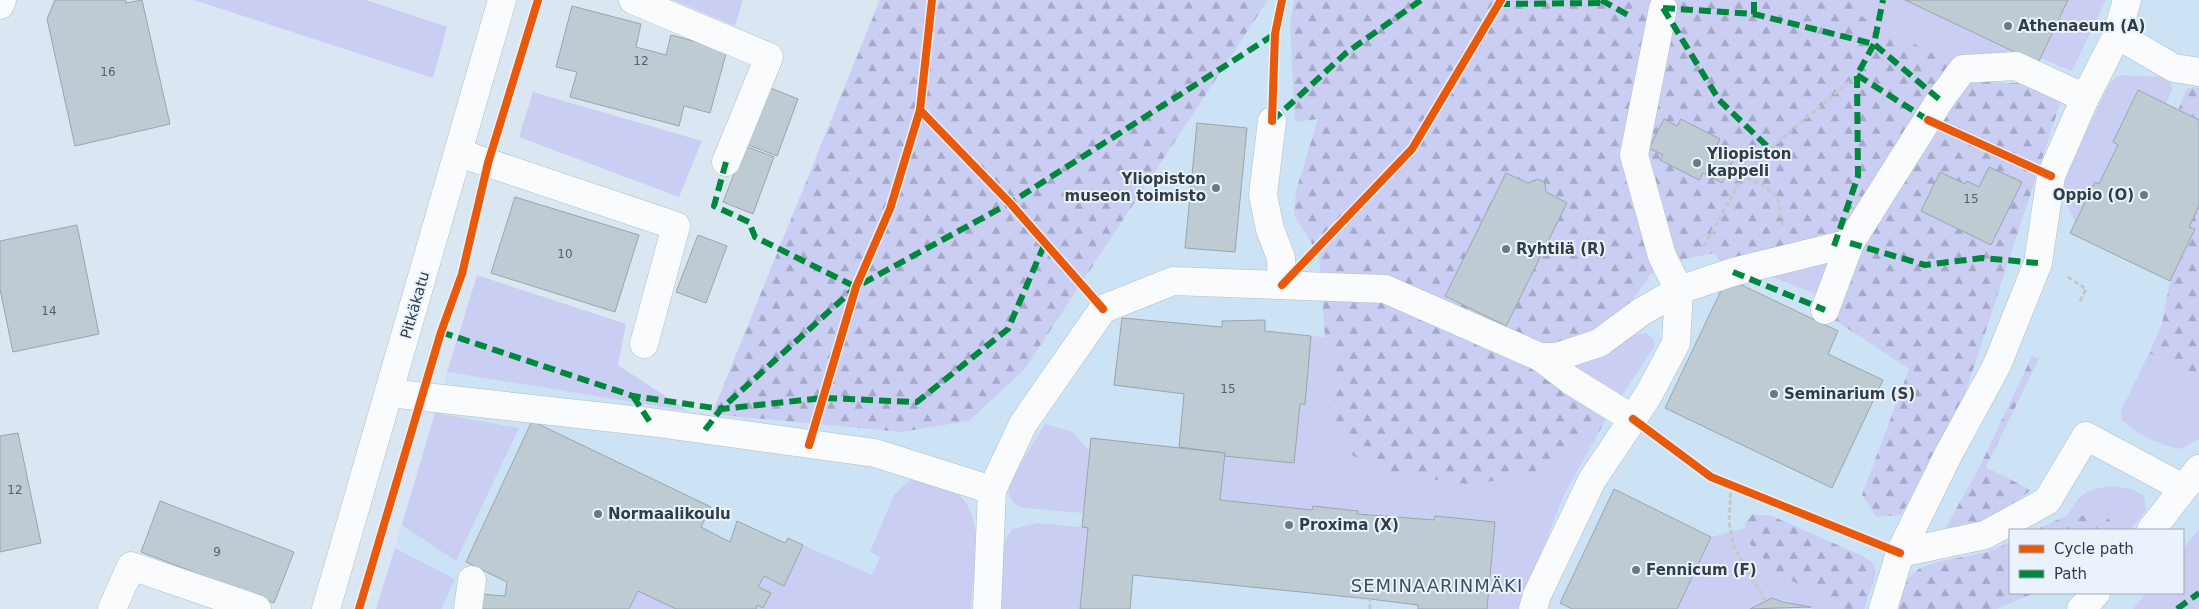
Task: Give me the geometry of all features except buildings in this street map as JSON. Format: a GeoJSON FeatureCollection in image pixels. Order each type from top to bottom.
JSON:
{"type":"FeatureCollection","features":[{"type":"Feature","properties":{"kind":"street"},"geometry":{"type":"LineString","coordinates":[[0,6],[2,0]]}},
{"type":"Feature","properties":{"kind":"street","name":"Pitkäkatu"},"geometry":{"type":"LineString","coordinates":[[326,609],[502,0]]}},
{"type":"Feature","properties":{"kind":"street"},"geometry":{"type":"LineString","coordinates":[[633,0],[769,57],[726,162]]}},
{"type":"Feature","properties":{"kind":"street"},"geometry":{"type":"LineString","coordinates":[[1882,609],[1900,553],[2000,355],[2038,263],[2050,176],[2085,98],[2117,35],[2127,0]]}},
{"type":"Feature","properties":{"kind":"street"},"geometry":{"type":"LineString","coordinates":[[1533,609],[1537,595],[1592,480],[1633,420],[1676,343],[1680,290],[1662,256],[1634,155],[1663,8]]}},
{"type":"Feature","properties":{"kind":"street"},"geometry":{"type":"LineString","coordinates":[[2117,35],[2174,68],[2199,72]]}},
{"type":"Feature","properties":{"kind":"street"},"geometry":{"type":"LineString","coordinates":[[1825,310],[1850,244],[1940,100],[1963,69],[2016,66],[2085,98]]}},
{"type":"Feature","properties":{"kind":"street"},"geometry":{"type":"LineString","coordinates":[[1272,121],[1263,195],[1270,229],[1281,258],[1282,285]]}},
{"type":"Feature","properties":{"kind":"street"},"geometry":{"type":"LineString","coordinates":[[459,153],[676,226],[644,344]]}},
{"type":"Feature","properties":{"kind":"street"},"geometry":{"type":"LineString","coordinates":[[1540,357],[1556,357],[1599,344],[1641,312],[1680,290],[1733,272],[1834,246],[1850,244]]}},
{"type":"Feature","properties":{"kind":"street"},"geometry":{"type":"LineString","coordinates":[[987,609],[992,490],[1023,424],[1102,309],[1173,281],[1385,289],[1540,357],[1570,380],[1633,420]]}},
{"type":"Feature","properties":{"kind":"street"},"geometry":{"type":"LineString","coordinates":[[389,392],[650,422],[875,453],[992,490]]}},
{"type":"Feature","properties":{"kind":"street"},"geometry":{"type":"LineString","coordinates":[[1900,553],[1986,535],[2047,501],[2086,436],[2191,479],[2152,529]]}},
{"type":"Feature","properties":{"kind":"street"},"geometry":{"type":"LineString","coordinates":[[112,609],[130,566],[256,609]]}},
{"type":"Feature","properties":{"kind":"street"},"geometry":{"type":"LineString","coordinates":[[468,609],[472,580]]}},
{"type":"Feature","properties":{"kind":"street"},"geometry":{"type":"LineString","coordinates":[[2081,609],[2095,594]]}},
{"type":"Feature","properties":{"kind":"path"},"geometry":{"type":"LineString","coordinates":[[1680,290],[1742,178],[1770,149],[1858,75]]}},
{"type":"Feature","properties":{"kind":"path"},"geometry":{"type":"LineString","coordinates":[[1733,172],[1742,178],[1770,189],[1778,202],[1779,216],[1785,231],[1798,242],[1802,255]]}},
{"type":"Feature","properties":{"kind":"path"},"geometry":{"type":"LineString","coordinates":[[2065,276],[2086,289],[2080,301]]}},
{"type":"Feature","properties":{"kind":"path"},"geometry":{"type":"LineString","coordinates":[[1740,488],[1727,483],[1729,522],[1734,548],[1770,609]]}},
{"type":"Feature","properties":{"kind":"path"},"geometry":{"type":"LineString","coordinates":[[1370,599],[1370,609]]}},
{"type":"Feature","properties":{"kind":"shaded area"},"geometry":{"type":"Polygon","coordinates":[[[879,0],[2199,0],[2199,609],[376,609],[447,372],[712,414],[879,0]]]}},
{"type":"Feature","properties":{"kind":"green space"},"geometry":{"type":"Polygon","coordinates":[[[194,0],[366,0],[447,27],[433,78],[194,0]]]}},
{"type":"Feature","properties":{"kind":"green space"},"geometry":{"type":"Polygon","coordinates":[[[673,0],[743,0],[735,26],[673,0]]]}},
{"type":"Feature","properties":{"kind":"green space"},"geometry":{"type":"Polygon","coordinates":[[[880,0],[1268,0],[1024,370],[969,421],[901,432],[712,414],[880,0]]]}},
{"type":"Feature","properties":{"kind":"green space"},"geometry":{"type":"Polygon","coordinates":[[[1294,0],[1861,0],[1861,16],[1963,69],[1996,83],[2021,83],[2061,101],[1963,400],[1901,515],[1877,517],[1862,495],[1909,369],[1833,319],[1866,241],[1725,268],[1714,253],[1684,259],[1650,275],[1625,311],[1591,337],[1538,345],[1509,357],[1604,409],[1608,416],[1599,432],[1582,429],[1549,467],[1511,479],[1466,484],[1396,474],[1353,456],[1329,418],[1331,357],[1325,337],[1319,255],[1294,215],[1296,191],[1318,119],[1295,122],[1290,24],[1294,0]]]}},
{"type":"Feature","properties":{"kind":"green space"},"geometry":{"type":"Polygon","coordinates":[[[1861,0],[1905,0],[2017,53],[1954,64],[1861,16],[1861,0]]]}},
{"type":"Feature","properties":{"kind":"green space"},"geometry":{"type":"Polygon","coordinates":[[[2068,0],[2106,0],[2072,71],[2040,58],[2068,0]]]}},
{"type":"Feature","properties":{"kind":"green space"},"geometry":{"type":"Polygon","coordinates":[[[2120,75],[2162,77],[2171,82],[2172,90],[2166,104],[2137,90],[2113,141],[2118,145],[2099,184],[2095,182],[2075,222],[2059,187],[2111,81],[2120,75]]]}},
{"type":"Feature","properties":{"kind":"green space"},"geometry":{"type":"Polygon","coordinates":[[[2199,88],[2199,120],[2178,110],[2187,89],[2199,88]]]}},
{"type":"Feature","properties":{"kind":"green space"},"geometry":{"type":"Polygon","coordinates":[[[533,92],[702,141],[679,197],[519,137],[533,92]]]}},
{"type":"Feature","properties":{"kind":"green space"},"geometry":{"type":"Polygon","coordinates":[[[2199,206],[2199,378],[2149,353],[2162,324],[2170,281],[2194,229],[2189,227],[2199,206]]]}},
{"type":"Feature","properties":{"kind":"green space"},"geometry":{"type":"Polygon","coordinates":[[[1836,256],[1819,295],[1767,275],[1836,256]]]}},
{"type":"Feature","properties":{"kind":"green space"},"geometry":{"type":"Polygon","coordinates":[[[477,275],[626,324],[618,365],[688,411],[447,372],[477,275]]]}},
{"type":"Feature","properties":{"kind":"green space"},"geometry":{"type":"Polygon","coordinates":[[[1647,333],[1654,340],[1654,347],[1621,397],[1563,363],[1630,335],[1647,333]]]}},
{"type":"Feature","properties":{"kind":"green space"},"geometry":{"type":"Polygon","coordinates":[[[1311,336],[1325,337],[1331,357],[1329,418],[1353,456],[1549,467],[1582,429],[1599,432],[1564,495],[1532,575],[1522,609],[1487,609],[1495,522],[1435,516],[1434,520],[1357,514],[1357,511],[1313,506],[1312,510],[1220,500],[1224,456],[1294,462],[1300,404],[1305,404],[1311,336]]]}},
{"type":"Feature","properties":{"kind":"green space"},"geometry":{"type":"Polygon","coordinates":[[[2149,353],[2199,378],[2199,439],[2180,449],[2149,439],[2135,431],[2122,420],[2121,411],[2149,353]]]}},
{"type":"Feature","properties":{"kind":"green space"},"geometry":{"type":"Polygon","coordinates":[[[2032,356],[2039,359],[1986,467],[2031,490],[1997,516],[1973,530],[1944,531],[1981,464],[2032,356]]]}},
{"type":"Feature","properties":{"kind":"green space"},"geometry":{"type":"Polygon","coordinates":[[[435,413],[519,428],[456,561],[402,525],[435,413]]]}},
{"type":"Feature","properties":{"kind":"green space"},"geometry":{"type":"Polygon","coordinates":[[[1045,424],[1073,432],[1089,451],[1083,513],[1025,508],[1015,505],[1009,496],[1009,483],[1045,424]]]}},
{"type":"Feature","properties":{"kind":"green space"},"geometry":{"type":"Polygon","coordinates":[[[910,480],[937,484],[956,493],[968,506],[974,523],[976,542],[971,609],[756,609],[757,605],[763,608],[770,593],[758,587],[764,576],[784,585],[803,545],[872,575],[880,557],[870,552],[894,495],[910,480]]]}},
{"type":"Feature","properties":{"kind":"green space"},"geometry":{"type":"Polygon","coordinates":[[[2112,486],[2132,489],[2144,496],[2146,510],[2131,529],[2120,529],[2106,517],[2068,515],[2085,493],[2112,486]]]}},
{"type":"Feature","properties":{"kind":"green space"},"geometry":{"type":"Polygon","coordinates":[[[1753,514],[1772,516],[1865,557],[1874,564],[1876,574],[1864,609],[1829,609],[1819,595],[1779,574],[1748,542],[1745,523],[1753,514]]]}},
{"type":"Feature","properties":{"kind":"green space"},"geometry":{"type":"Polygon","coordinates":[[[2068,515],[2106,517],[2120,529],[2037,529],[2068,515]]]}},
{"type":"Feature","properties":{"kind":"green space"},"geometry":{"type":"Polygon","coordinates":[[[1038,523],[1088,528],[1080,609],[998,609],[1001,548],[1012,529],[1038,523]]]}},
{"type":"Feature","properties":{"kind":"green space"},"geometry":{"type":"Polygon","coordinates":[[[1746,528],[1748,542],[1779,574],[1819,595],[1829,609],[1814,609],[1772,598],[1750,609],[1677,609],[1711,537],[1746,528]]]}},
{"type":"Feature","properties":{"kind":"green space"},"geometry":{"type":"Polygon","coordinates":[[[2199,529],[2199,609],[2133,609],[2145,594],[2184,594],[2184,548],[2199,529]]]}},
{"type":"Feature","properties":{"kind":"green space"},"geometry":{"type":"Polygon","coordinates":[[[2009,542],[2009,594],[2032,594],[1997,609],[1889,609],[1903,582],[1920,568],[1937,562],[1988,552],[2009,542]]]}},
{"type":"Feature","properties":{"kind":"green space"},"geometry":{"type":"Polygon","coordinates":[[[395,548],[455,579],[441,609],[376,609],[395,548]]]}},
{"type":"Feature","properties":{"kind":"green space"},"geometry":{"type":"Polygon","coordinates":[[[638,591],[676,609],[629,609],[638,591]]]}},
{"type":"Feature","properties":{"kind":"marked path"},"geometry":{"type":"LineString","coordinates":[[1272,121],[1346,53],[1421,0]]}},
{"type":"Feature","properties":{"kind":"marked path"},"geometry":{"type":"LineString","coordinates":[[1601,0],[1628,15]]}},
{"type":"Feature","properties":{"kind":"marked path"},"geometry":{"type":"LineString","coordinates":[[1754,0],[1754,14]]}},
{"type":"Feature","properties":{"kind":"marked path"},"geometry":{"type":"LineString","coordinates":[[1834,246],[1858,176],[1857,75],[1874,44],[1883,0]]}},
{"type":"Feature","properties":{"kind":"marked path"},"geometry":{"type":"LineString","coordinates":[[1498,4],[1603,3]]}},
{"type":"Feature","properties":{"kind":"marked path"},"geometry":{"type":"LineString","coordinates":[[1663,8],[1754,14],[1874,44],[1940,100]]}},
{"type":"Feature","properties":{"kind":"marked path"},"geometry":{"type":"LineString","coordinates":[[1663,8],[1719,100],[1770,149]]}},
{"type":"Feature","properties":{"kind":"marked path"},"geometry":{"type":"LineString","coordinates":[[705,430],[721,409],[856,287],[1010,203],[1275,34]]}},
{"type":"Feature","properties":{"kind":"marked path"},"geometry":{"type":"LineString","coordinates":[[1857,75],[1928,120]]}},
{"type":"Feature","properties":{"kind":"marked path"},"geometry":{"type":"LineString","coordinates":[[726,162],[714,206],[749,222],[755,237],[856,287]]}},
{"type":"Feature","properties":{"kind":"marked path"},"geometry":{"type":"LineString","coordinates":[[441,332],[633,396],[721,409],[823,398],[917,402],[1008,329],[1045,243]]}},
{"type":"Feature","properties":{"kind":"marked path"},"geometry":{"type":"LineString","coordinates":[[1850,243],[1925,265],[1982,258],[2038,263]]}},
{"type":"Feature","properties":{"kind":"marked path"},"geometry":{"type":"LineString","coordinates":[[1733,272],[1825,310]]}},
{"type":"Feature","properties":{"kind":"marked path"},"geometry":{"type":"LineString","coordinates":[[633,396],[650,422]]}},
{"type":"Feature","properties":{"kind":"marked path"},"geometry":{"type":"LineString","coordinates":[[2177,609],[2199,593]]}},
{"type":"Feature","properties":{"kind":"cycle path"},"geometry":{"type":"LineString","coordinates":[[359,609],[441,332],[462,274],[488,163],[538,0]]}},
{"type":"Feature","properties":{"kind":"cycle path"},"geometry":{"type":"LineString","coordinates":[[809,445],[856,287],[890,209],[920,110],[932,0]]}},
{"type":"Feature","properties":{"kind":"cycle path"},"geometry":{"type":"LineString","coordinates":[[1272,121],[1275,34],[1282,0]]}},
{"type":"Feature","properties":{"kind":"cycle path"},"geometry":{"type":"LineString","coordinates":[[1282,285],[1412,149],[1501,0]]}},
{"type":"Feature","properties":{"kind":"cycle path"},"geometry":{"type":"LineString","coordinates":[[920,110],[1010,203],[1103,309]]}},
{"type":"Feature","properties":{"kind":"cycle path"},"geometry":{"type":"LineString","coordinates":[[1928,120],[2051,176]]}},
{"type":"Feature","properties":{"kind":"cycle path"},"geometry":{"type":"LineString","coordinates":[[1633,419],[1711,477],[1900,553]]}},
{"type":"Feature","properties":{"kind":"place","name":"Athenaeum (A)"},"geometry":{"type":"Point","coordinates":[2008,26]}},
{"type":"Feature","properties":{"kind":"place","name":"Yliopiston kappeli"},"geometry":{"type":"Point","coordinates":[1697,163]}},
{"type":"Feature","properties":{"kind":"place","name":"Yliopiston museon toimisto"},"geometry":{"type":"Point","coordinates":[1216,188]}},
{"type":"Feature","properties":{"kind":"place","name":"Oppio (O)"},"geometry":{"type":"Point","coordinates":[2144,195]}},
{"type":"Feature","properties":{"kind":"place","name":"Ryhtilä (R)"},"geometry":{"type":"Point","coordinates":[1506,249]}},
{"type":"Feature","properties":{"kind":"place","name":"Seminarium (S)"},"geometry":{"type":"Point","coordinates":[1774,394]}},
{"type":"Feature","properties":{"kind":"place","name":"Normaalikoulu"},"geometry":{"type":"Point","coordinates":[598,514]}},
{"type":"Feature","properties":{"kind":"place","name":"Proxima (X)"},"geometry":{"type":"Point","coordinates":[1289,525]}},
{"type":"Feature","properties":{"kind":"place","name":"Fennicum (F)"},"geometry":{"type":"Point","coordinates":[1636,570]}},
{"type":"Feature","properties":{"kind":"district","name":"SEMINAARINMÄKI"},"geometry":{"type":"Point","coordinates":[1437,586]}}]}
